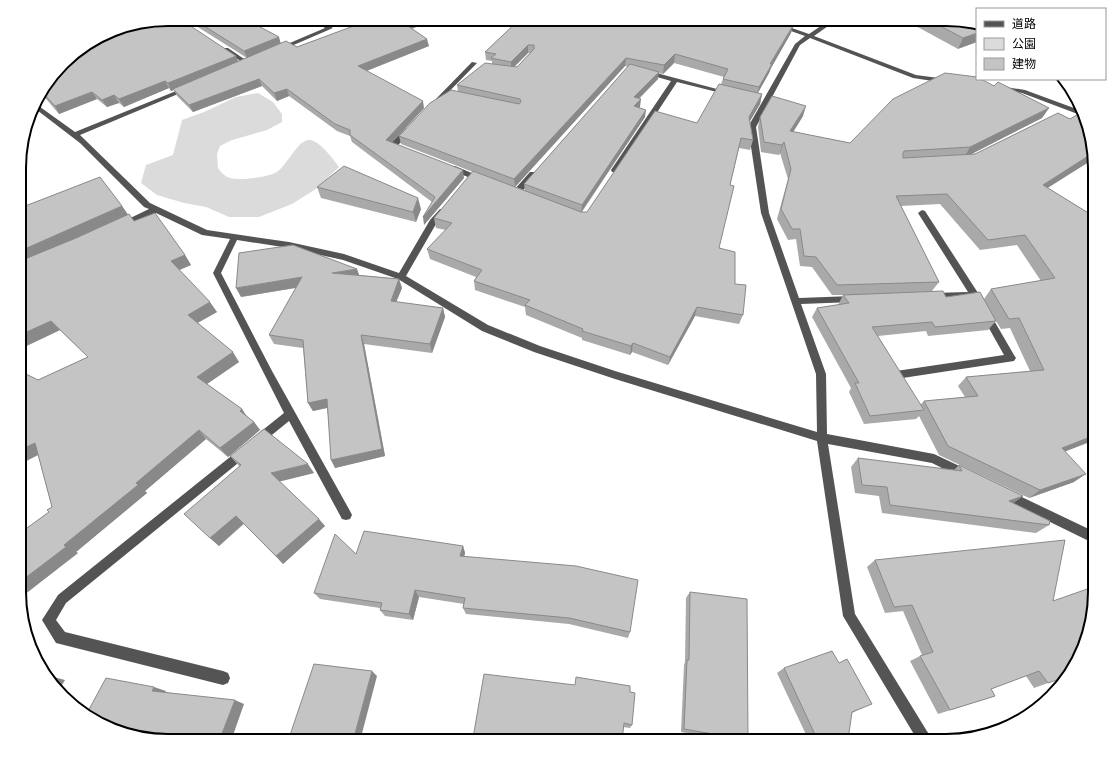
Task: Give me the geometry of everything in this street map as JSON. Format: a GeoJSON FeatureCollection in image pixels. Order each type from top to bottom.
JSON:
{"type":"FeatureCollection","features":[{"type":"Feature","properties":{"kind":"street"},"geometry":{"type":"LineString","coordinates":[[274,51],[330,28],[326,26]]}},
{"type":"Feature","properties":{"kind":"street"},"geometry":{"type":"LineString","coordinates":[[781,26],[915,77],[953,82]]}},
{"type":"Feature","properties":{"kind":"street"},"geometry":{"type":"LineString","coordinates":[[825,26],[798,44],[762,101],[752,128],[765,213],[821,374],[822,438],[849,616],[922,734]]}},
{"type":"Feature","properties":{"kind":"street"},"geometry":{"type":"LineString","coordinates":[[222,47],[247,63]]}},
{"type":"Feature","properties":{"kind":"street"},"geometry":{"type":"LineString","coordinates":[[240,66],[254,60]]}},
{"type":"Feature","properties":{"kind":"street"},"geometry":{"type":"LineString","coordinates":[[428,109],[448,95],[475,65]]}},
{"type":"Feature","properties":{"kind":"street"},"geometry":{"type":"LineString","coordinates":[[634,70],[736,95]]}},
{"type":"Feature","properties":{"kind":"street"},"geometry":{"type":"LineString","coordinates":[[610,178],[675,80]]}},
{"type":"Feature","properties":{"kind":"street"},"geometry":{"type":"LineString","coordinates":[[74,135],[197,84]]}},
{"type":"Feature","properties":{"kind":"street"},"geometry":{"type":"LineString","coordinates":[[992,87],[1023,91],[1066,111],[1077,113]]}},
{"type":"Feature","properties":{"kind":"street"},"geometry":{"type":"LineString","coordinates":[[39,109],[83,141],[147,205],[205,233],[289,246],[344,257],[401,277],[485,328],[531,347],[615,375],[822,438],[934,459],[976,480]]}},
{"type":"Feature","properties":{"kind":"street"},"geometry":{"type":"LineString","coordinates":[[407,151],[393,146],[413,125]]}},
{"type":"Feature","properties":{"kind":"street"},"geometry":{"type":"LineString","coordinates":[[443,165],[470,179],[487,181]]}},
{"type":"Feature","properties":{"kind":"street"},"geometry":{"type":"LineString","coordinates":[[517,192],[538,169]]}},
{"type":"Feature","properties":{"kind":"street"},"geometry":{"type":"LineString","coordinates":[[401,277],[433,222],[448,205]]}},
{"type":"Feature","properties":{"kind":"street"},"geometry":{"type":"LineString","coordinates":[[115,229],[157,209]]}},
{"type":"Feature","properties":{"kind":"street"},"geometry":{"type":"LineString","coordinates":[[896,375],[1011,358],[975,295],[922,213]]}},
{"type":"Feature","properties":{"kind":"street"},"geometry":{"type":"LineString","coordinates":[[235,237],[217,273],[268,374],[346,515]]}},
{"type":"Feature","properties":{"kind":"street"},"geometry":{"type":"LineString","coordinates":[[920,296],[975,295]]}},
{"type":"Feature","properties":{"kind":"street"},"geometry":{"type":"LineString","coordinates":[[795,300],[865,298]]}},
{"type":"Feature","properties":{"kind":"street"},"geometry":{"type":"LineString","coordinates":[[223,678],[61,638],[48,620],[62,599],[290,414]]}},
{"type":"Feature","properties":{"kind":"street"},"geometry":{"type":"LineString","coordinates":[[997,490],[1088,535]]}},
{"type":"Feature","properties":{"kind":"green space"},"geometry":{"type":"Polygon","coordinates":[[[258,93],[273,102],[282,114],[282,122],[267,130],[232,140],[220,146],[217,154],[218,168],[226,176],[234,179],[266,176],[279,170],[301,143],[310,140],[322,147],[339,167],[316,189],[292,204],[259,217],[229,217],[206,207],[184,203],[157,195],[141,183],[146,165],[173,155],[182,120],[204,112],[236,97],[258,93]]]}},
{"type":"Feature","properties":{"kind":"building"},"geometry":{"type":"Polygon","coordinates":[[[158,26],[191,26],[236,56],[168,83],[165,81],[119,99],[114,95],[102,100],[92,92],[55,106],[46,96],[55,81],[67,67],[81,55],[97,45],[113,37],[131,31],[158,26]]]}},
{"type":"Feature","properties":{"kind":"building"},"geometry":{"type":"Polygon","coordinates":[[[204,26],[258,26],[279,37],[244,51],[204,26]]]}},
{"type":"Feature","properties":{"kind":"building"},"geometry":{"type":"Polygon","coordinates":[[[354,26],[408,26],[427,39],[358,66],[423,101],[386,140],[463,170],[423,217],[435,197],[350,135],[350,130],[335,124],[287,89],[274,93],[259,79],[189,105],[173,89],[286,41],[297,47],[354,26]]]}},
{"type":"Feature","properties":{"kind":"building"},"geometry":{"type":"Polygon","coordinates":[[[513,26],[793,26],[770,64],[772,64],[759,87],[723,79],[728,69],[675,54],[664,65],[626,58],[514,179],[399,136],[430,103],[451,90],[519,104],[521,102],[520,99],[457,85],[485,63],[517,67],[534,49],[534,45],[528,45],[511,62],[491,58],[496,54],[485,52],[513,26]]]}},
{"type":"Feature","properties":{"kind":"building"},"geometry":{"type":"Polygon","coordinates":[[[940,26],[956,26],[976,29],[976,33],[963,38],[940,26]]]}},
{"type":"Feature","properties":{"kind":"building"},"geometry":{"type":"Polygon","coordinates":[[[630,64],[659,72],[634,97],[641,99],[634,106],[646,110],[582,205],[524,184],[630,64]]]}},
{"type":"Feature","properties":{"kind":"building"},"geometry":{"type":"Polygon","coordinates":[[[945,73],[976,77],[976,80],[983,80],[994,86],[998,82],[1049,108],[970,147],[904,151],[903,158],[975,154],[1058,113],[1070,119],[1078,115],[1083,131],[1088,156],[1043,185],[1088,213],[1088,438],[1062,448],[1086,474],[1040,490],[948,446],[924,401],[978,396],[966,377],[1044,370],[1019,318],[1009,319],[991,289],[1055,278],[1025,235],[988,240],[947,194],[896,196],[939,282],[837,285],[816,257],[804,256],[800,229],[792,229],[781,209],[791,169],[784,142],[782,145],[764,142],[760,117],[772,96],[806,106],[790,131],[850,143],[893,99],[945,73]]]}},
{"type":"Feature","properties":{"kind":"building"},"geometry":{"type":"Polygon","coordinates":[[[719,84],[762,94],[749,117],[753,140],[741,138],[730,185],[734,186],[719,248],[735,252],[735,284],[746,285],[743,315],[697,307],[670,357],[633,343],[631,346],[582,331],[583,329],[525,305],[530,300],[474,281],[482,270],[427,249],[452,223],[434,218],[473,171],[581,212],[587,212],[655,111],[697,123],[719,84]]]}},
{"type":"Feature","properties":{"kind":"building"},"geometry":{"type":"Polygon","coordinates":[[[344,166],[418,198],[413,212],[317,187],[344,166]]]}},
{"type":"Feature","properties":{"kind":"building"},"geometry":{"type":"Polygon","coordinates":[[[100,177],[122,206],[26,248],[26,206],[100,177]]]}},
{"type":"Feature","properties":{"kind":"building"},"geometry":{"type":"Polygon","coordinates":[[[155,213],[185,255],[171,261],[210,302],[188,315],[233,352],[197,377],[242,409],[240,411],[254,422],[220,448],[199,430],[136,483],[138,485],[64,545],[66,547],[26,577],[26,529],[49,512],[47,510],[52,507],[35,443],[26,447],[26,374],[38,380],[88,357],[51,321],[26,332],[26,259],[129,214],[134,221],[155,213]]]}},
{"type":"Feature","properties":{"kind":"building"},"geometry":{"type":"Polygon","coordinates":[[[293,245],[357,269],[332,273],[399,279],[391,301],[443,308],[430,344],[361,335],[382,449],[331,460],[327,399],[308,403],[303,340],[269,335],[302,277],[236,288],[239,253],[293,245]]]}},
{"type":"Feature","properties":{"kind":"building"},"geometry":{"type":"Polygon","coordinates":[[[943,291],[946,297],[980,292],[996,321],[935,327],[932,322],[872,327],[924,410],[870,416],[855,383],[859,383],[817,308],[849,303],[843,295],[943,291]]]}},
{"type":"Feature","properties":{"kind":"building"},"geometry":{"type":"Polygon","coordinates":[[[264,429],[308,464],[271,473],[319,519],[276,556],[236,516],[210,538],[184,514],[241,465],[230,456],[264,429]]]}},
{"type":"Feature","properties":{"kind":"building"},"geometry":{"type":"Polygon","coordinates":[[[858,458],[962,471],[959,465],[1023,496],[1009,501],[1050,521],[1049,525],[890,505],[887,487],[862,485],[858,458]]]}},
{"type":"Feature","properties":{"kind":"building"},"geometry":{"type":"Polygon","coordinates":[[[364,531],[463,546],[460,556],[576,566],[638,580],[630,632],[569,618],[463,608],[465,598],[415,590],[409,614],[380,610],[382,603],[314,593],[335,534],[356,554],[364,531]]]}},
{"type":"Feature","properties":{"kind":"building"},"geometry":{"type":"Polygon","coordinates":[[[1065,540],[1053,601],[1088,589],[1087,611],[1077,647],[1059,679],[1048,683],[1039,671],[991,689],[995,696],[950,710],[920,656],[933,652],[912,605],[894,607],[875,560],[1065,540]]]}},
{"type":"Feature","properties":{"kind":"building"},"geometry":{"type":"Polygon","coordinates":[[[690,592],[747,599],[748,734],[713,734],[684,729],[687,660],[689,660],[690,592]]]}},
{"type":"Feature","properties":{"kind":"building"},"geometry":{"type":"Polygon","coordinates":[[[832,651],[839,663],[847,659],[872,704],[852,712],[849,733],[815,734],[784,668],[832,651]]]}},
{"type":"Feature","properties":{"kind":"building"},"geometry":{"type":"Polygon","coordinates":[[[314,664],[372,671],[355,734],[290,734],[314,664]]]}},
{"type":"Feature","properties":{"kind":"building"},"geometry":{"type":"Polygon","coordinates":[[[484,674],[575,685],[576,677],[630,686],[630,692],[635,693],[632,725],[624,723],[623,734],[474,734],[484,674]]]}},
{"type":"Feature","properties":{"kind":"building"},"geometry":{"type":"Polygon","coordinates":[[[106,678],[154,687],[152,691],[235,700],[222,734],[149,733],[113,723],[89,710],[106,678]]]}}]}
